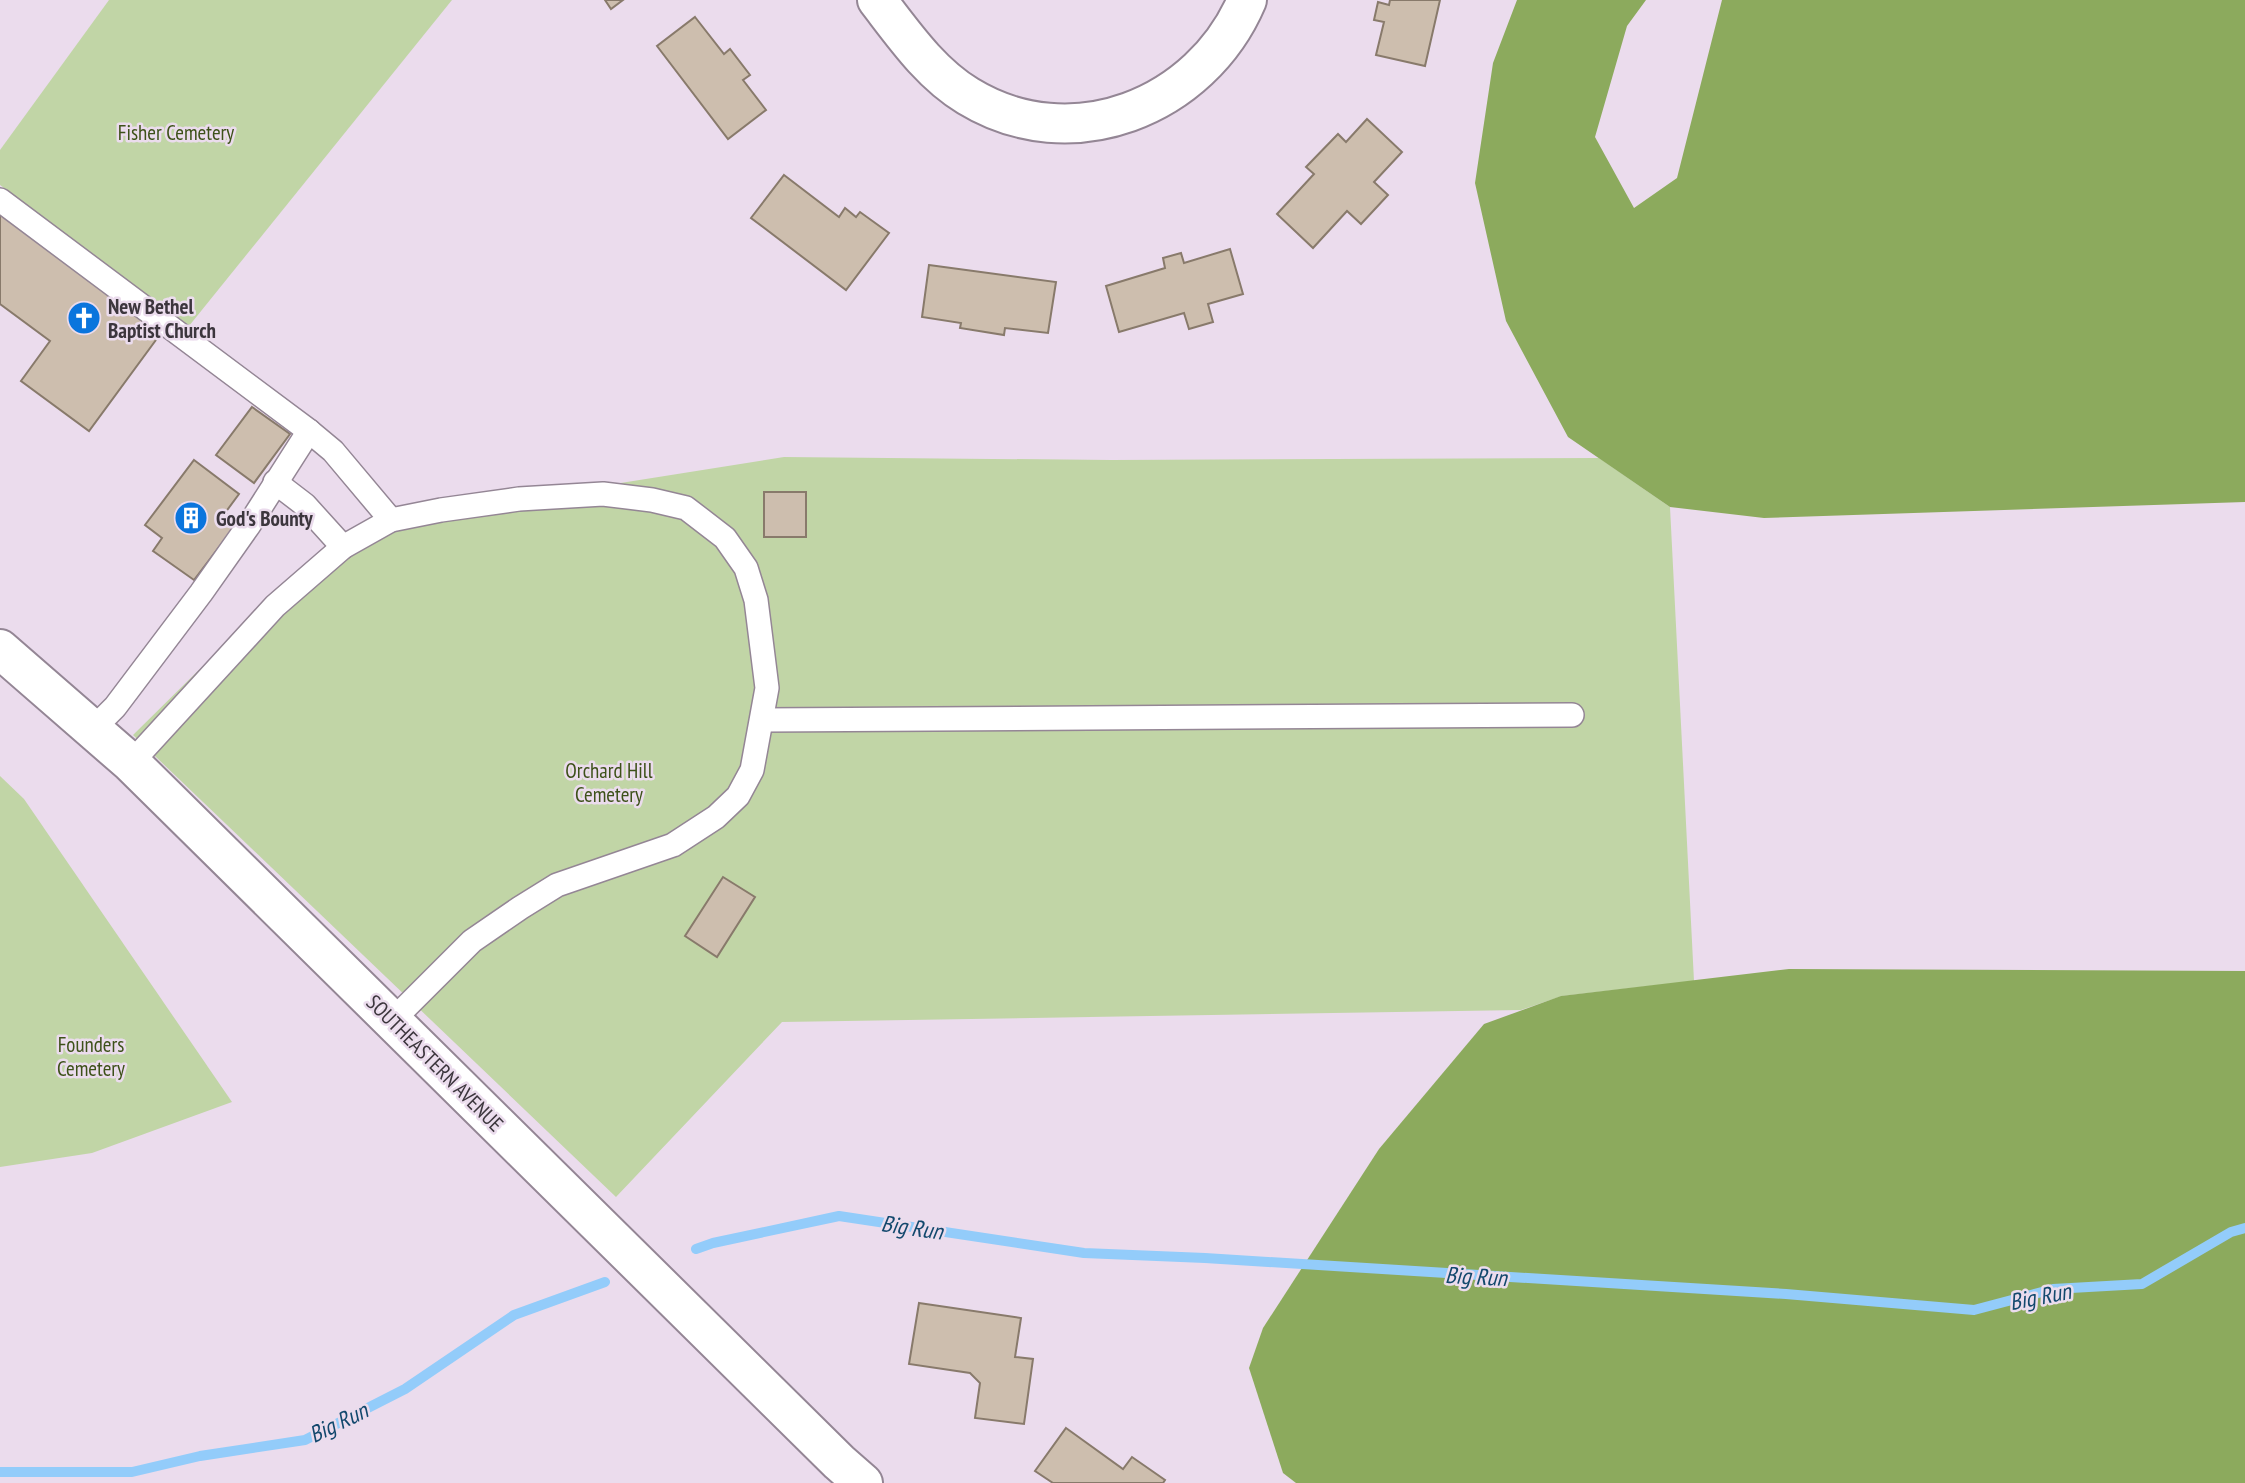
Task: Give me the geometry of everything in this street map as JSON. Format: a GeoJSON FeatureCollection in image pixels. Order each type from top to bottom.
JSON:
{"type":"FeatureCollection","features":[{"type":"Feature","properties":{"kind":"street"},"geometry":{"type":"LineString","coordinates":[[877,0],[925,61],[965,95],[981,104],[1032,121],[1067,124],[1121,117],[1172,92],[1213,55],[1235,24],[1247,0]]}},
{"type":"Feature","properties":{"kind":"street","name":"SOUTHEASTERN AVENUE"},"geometry":{"type":"LineString","coordinates":[[0,649],[131,764],[863,1483]]}},
{"type":"Feature","properties":{"kind":"lane"},"geometry":{"type":"LineString","coordinates":[[0,200],[309,431],[333,451],[391,520]]}},
{"type":"Feature","properties":{"kind":"lane"},"geometry":{"type":"LineString","coordinates":[[93,729],[116,707],[201,593],[249,525],[309,431]]}},
{"type":"Feature","properties":{"kind":"lane"},"geometry":{"type":"LineString","coordinates":[[275,482],[305,505],[343,547]]}},
{"type":"Feature","properties":{"kind":"lane"},"geometry":{"type":"LineString","coordinates":[[131,764],[275,606],[343,547],[391,520],[519,499],[603,495],[652,500],[686,508],[724,538],[746,568],[756,600],[767,688],[752,770],[738,796],[716,817],[673,845],[557,885],[529,902],[472,942],[392,1021]]}},
{"type":"Feature","properties":{"kind":"lane"},"geometry":{"type":"LineString","coordinates":[[763,720],[1572,715]]}},
{"type":"Feature","properties":{"kind":"green space","name":"Fisher Cemetery"},"geometry":{"type":"Polygon","coordinates":[[[109,0],[452,0],[189,326],[0,185],[0,150],[109,0]]]}},
{"type":"Feature","properties":{"kind":"green space"},"geometry":{"type":"Polygon","coordinates":[[[1517,0],[1646,0],[1627,26],[1595,137],[1634,208],[1677,178],[1722,0],[2245,0],[2245,502],[1764,518],[1670,507],[1568,437],[1506,321],[1475,183],[1493,63],[1517,0]]]}},
{"type":"Feature","properties":{"kind":"green space","name":"Orchard Hill Cemetery"},"geometry":{"type":"Polygon","coordinates":[[[784,457],[1112,460],[1599,458],[1670,507],[1694,981],[1562,996],[1521,1010],[782,1022],[616,1197],[133,735],[310,560],[345,537],[608,485],[784,457]]]}},
{"type":"Feature","properties":{"kind":"green space","name":"Founders Cemetery"},"geometry":{"type":"Polygon","coordinates":[[[0,776],[24,799],[232,1102],[92,1153],[0,1167],[0,776]]]}},
{"type":"Feature","properties":{"kind":"green space"},"geometry":{"type":"Polygon","coordinates":[[[1789,969],[2245,971],[2245,1483],[1296,1483],[1283,1473],[1249,1368],[1263,1328],[1379,1149],[1484,1024],[1561,996],[1789,969]]]}},
{"type":"Feature","properties":{"kind":"building"},"geometry":{"type":"Polygon","coordinates":[[[605,0],[623,0],[611,9],[605,0]]]}},
{"type":"Feature","properties":{"kind":"building"},"geometry":{"type":"Polygon","coordinates":[[[1390,0],[1440,0],[1425,66],[1376,55],[1384,22],[1374,20],[1378,2],[1389,5],[1390,0]]]}},
{"type":"Feature","properties":{"kind":"building"},"geometry":{"type":"Polygon","coordinates":[[[695,17],[724,54],[730,49],[750,75],[743,80],[766,110],[728,139],[657,46],[695,17]]]}},
{"type":"Feature","properties":{"kind":"building"},"geometry":{"type":"Polygon","coordinates":[[[1367,119],[1402,152],[1374,182],[1388,195],[1361,224],[1347,211],[1313,248],[1277,214],[1314,174],[1306,167],[1338,134],[1346,142],[1367,119]]]}},
{"type":"Feature","properties":{"kind":"building"},"geometry":{"type":"Polygon","coordinates":[[[784,175],[839,217],[845,208],[856,217],[860,212],[889,233],[846,290],[751,218],[784,175]]]}},
{"type":"Feature","properties":{"kind":"building","name":"New Bethel Baptist Church"},"geometry":{"type":"Polygon","coordinates":[[[0,208],[164,329],[89,431],[21,381],[50,341],[0,304],[0,208]]]}},
{"type":"Feature","properties":{"kind":"building"},"geometry":{"type":"Polygon","coordinates":[[[1230,249],[1243,294],[1208,304],[1213,322],[1189,329],[1184,313],[1119,332],[1106,286],[1165,268],[1163,258],[1181,253],[1184,263],[1230,249]]]}},
{"type":"Feature","properties":{"kind":"building"},"geometry":{"type":"Polygon","coordinates":[[[929,265],[1056,282],[1048,333],[1005,328],[1004,335],[960,328],[961,323],[922,317],[929,265]]]}},
{"type":"Feature","properties":{"kind":"building"},"geometry":{"type":"Polygon","coordinates":[[[252,407],[290,434],[254,483],[216,455],[252,407]]]}},
{"type":"Feature","properties":{"kind":"building","name":"God's Bounty"},"geometry":{"type":"Polygon","coordinates":[[[194,460],[239,494],[225,513],[238,522],[194,580],[153,551],[162,538],[145,525],[194,460]]]}},
{"type":"Feature","properties":{"kind":"building"},"geometry":{"type":"Polygon","coordinates":[[[764,492],[806,492],[806,537],[764,537],[764,492]]]}},
{"type":"Feature","properties":{"kind":"building"},"geometry":{"type":"Polygon","coordinates":[[[723,877],[755,897],[717,957],[685,936],[723,877]]]}},
{"type":"Feature","properties":{"kind":"building"},"geometry":{"type":"Polygon","coordinates":[[[919,1303],[1021,1318],[1015,1357],[1033,1359],[1024,1424],[975,1418],[980,1383],[970,1373],[909,1364],[919,1303]]]}},
{"type":"Feature","properties":{"kind":"building"},"geometry":{"type":"Polygon","coordinates":[[[1066,1428],[1123,1469],[1132,1457],[1165,1480],[1163,1483],[1053,1483],[1035,1471],[1066,1428]]]}},
{"type":"Feature","properties":{"kind":"waterway","name":"Big Run"},"geometry":{"type":"LineString","coordinates":[[696,1249],[839,1216],[1084,1253],[1786,1294],[1974,1310],[2053,1289],[2142,1284],[2231,1232],[2245,1228]]}},
{"type":"Feature","properties":{"kind":"waterway","name":"Big Run"},"geometry":{"type":"LineString","coordinates":[[0,1472],[132,1472],[200,1456],[305,1440],[405,1389],[514,1315],[605,1282]]}},
{"type":"Feature","properties":{"kind":"place","name":"New Bethel Baptist Church"},"geometry":{"type":"Point","coordinates":[84,318]}},
{"type":"Feature","properties":{"kind":"place","name":"God's Bounty"},"geometry":{"type":"Point","coordinates":[191,518]}}]}
